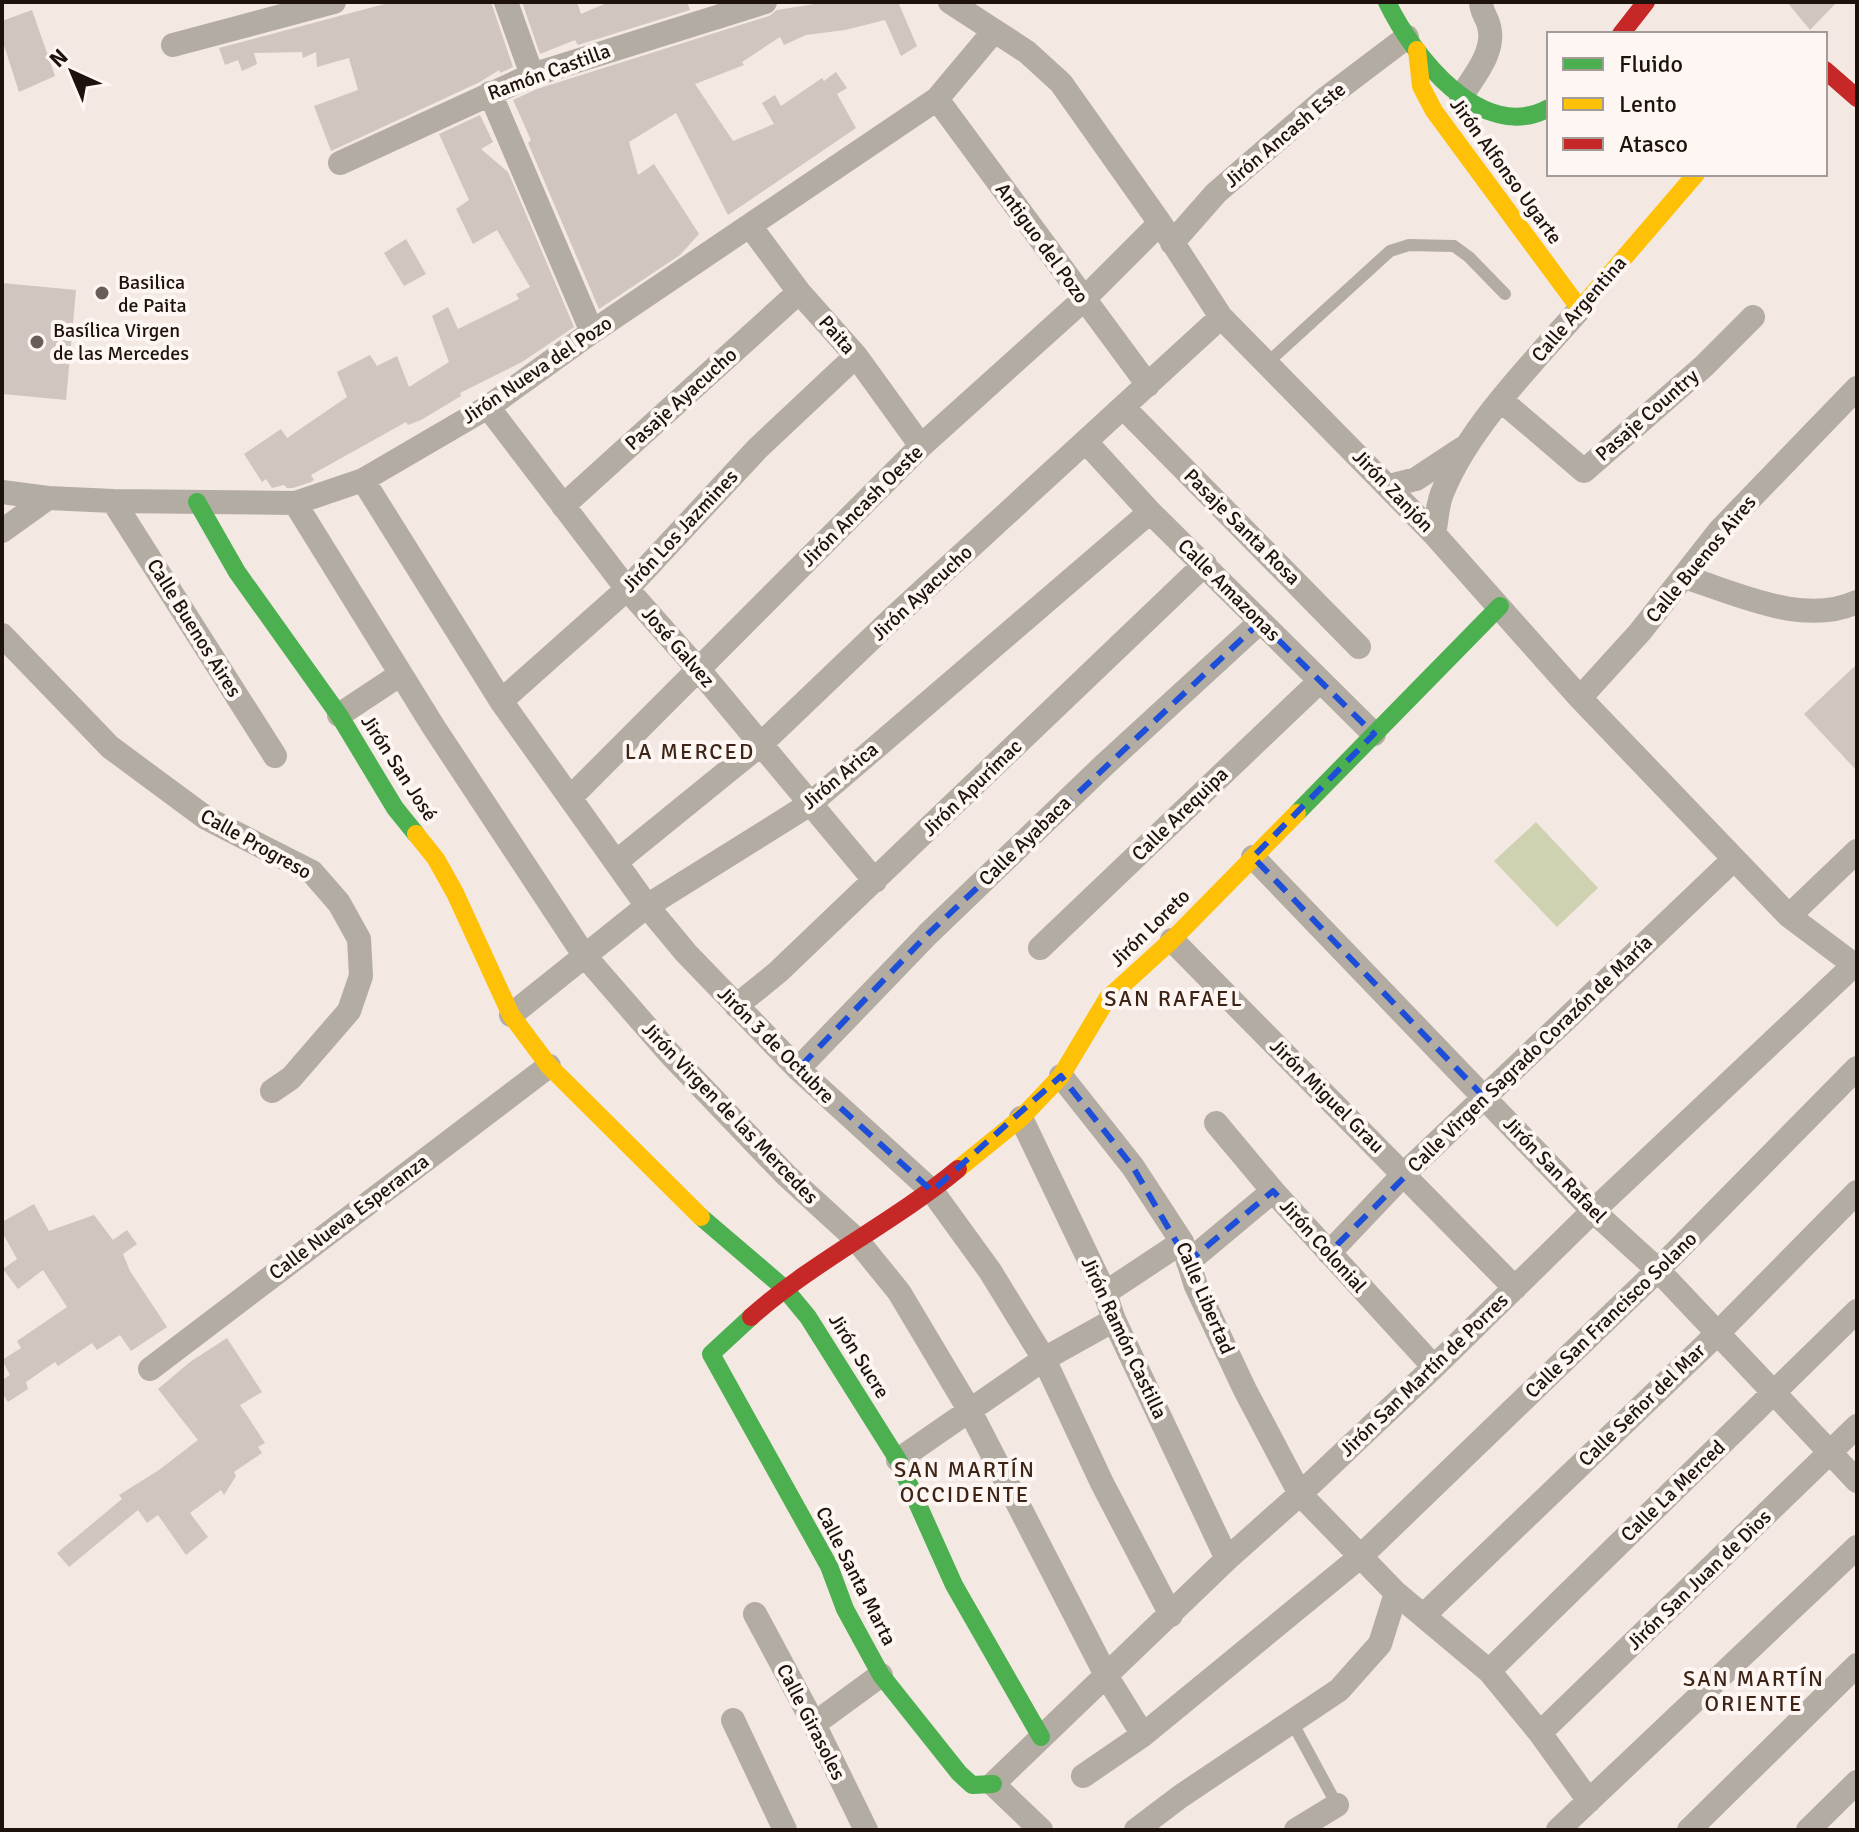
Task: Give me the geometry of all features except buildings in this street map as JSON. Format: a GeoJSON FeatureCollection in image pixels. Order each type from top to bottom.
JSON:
{"type":"FeatureCollection","features":[{"type":"Feature","properties":{"kind":"street"},"geometry":{"type":"LineString","coordinates":[[173,45],[334,2]]}},
{"type":"Feature","properties":{"kind":"street"},"geometry":{"type":"LineString","coordinates":[[506,2],[532,75]]}},
{"type":"Feature","properties":{"kind":"street","name":"Ramón Castilla"},"geometry":{"type":"LineString","coordinates":[[340,163],[532,75],[765,2]]}},
{"type":"Feature","properties":{"kind":"street","name":"Jirón Zanjón"},"geometry":{"type":"LineString","coordinates":[[950,2],[1035,58],[1061,83],[1221,317],[1389,486],[1580,698],[1789,916],[1855,966]]}},
{"type":"Feature","properties":{"kind":"street","name":"Jirón Alfonso Ugarte"},"geometry":{"type":"LineString","coordinates":[[1387,2],[1412,44],[1461,97],[1501,114],[1542,113],[1547,109]]}},
{"type":"Feature","properties":{"kind":"street"},"geometry":{"type":"LineString","coordinates":[[1461,97],[1489,51],[1490,28],[1481,2]]}},
{"type":"Feature","properties":{"kind":"street"},"geometry":{"type":"LineString","coordinates":[[1623,32],[1646,2]]}},
{"type":"Feature","properties":{"kind":"street","name":"Jirón Nueva del Pozo"},"geometry":{"type":"LineString","coordinates":[[2,492],[113,501],[295,503],[363,480],[488,407],[592,332],[937,99],[994,31]]}},
{"type":"Feature","properties":{"kind":"street","name":"Jirón Alfonso Ugarte"},"geometry":{"type":"LineString","coordinates":[[1412,44],[1421,86],[1434,111],[1580,309]]}},
{"type":"Feature","properties":{"kind":"street","name":"Jirón Ancash Este"},"geometry":{"type":"LineString","coordinates":[[1166,233],[1325,99],[1412,44]]}},
{"type":"Feature","properties":{"kind":"street"},"geometry":{"type":"LineString","coordinates":[[1827,72],[1857,98]]}},
{"type":"Feature","properties":{"kind":"street"},"geometry":{"type":"LineString","coordinates":[[490,93],[592,332]]}},
{"type":"Feature","properties":{"kind":"street","name":"Antiguo del Pozo"},"geometry":{"type":"LineString","coordinates":[[937,99],[1148,385]]}},
{"type":"Feature","properties":{"kind":"street","name":"Calle Argentina"},"geometry":{"type":"LineString","coordinates":[[1434,534],[1441,494],[1465,447],[1523,373],[1694,176]]}},
{"type":"Feature","properties":{"kind":"street","name":"Paita"},"geometry":{"type":"LineString","coordinates":[[750,226],[799,292],[856,356],[921,446]]}},
{"type":"Feature","properties":{"kind":"street","name":"Jirón Ancash Oeste"},"geometry":{"type":"LineString","coordinates":[[571,797],[921,446],[1083,300],[1166,233]]}},
{"type":"Feature","properties":{"kind":"street","name":"Pasaje Ayacucho"},"geometry":{"type":"LineString","coordinates":[[563,506],[799,292]]}},
{"type":"Feature","properties":{"kind":"street","name":"Jirón Ayacucho"},"geometry":{"type":"LineString","coordinates":[[616,862],[760,745],[893,618],[1221,317]]}},
{"type":"Feature","properties":{"kind":"street","name":"Pasaje Country"},"geometry":{"type":"LineString","coordinates":[[1502,401],[1584,471],[1704,366],[1753,317]]}},
{"type":"Feature","properties":{"kind":"street","name":"Jirón Los Jazmines"},"geometry":{"type":"LineString","coordinates":[[501,701],[627,589],[758,448],[856,356]]}},
{"type":"Feature","properties":{"kind":"street","name":"Calle Buenos Aires"},"geometry":{"type":"LineString","coordinates":[[1580,698],[1684,577],[1720,530],[1857,388]]}},
{"type":"Feature","properties":{"kind":"street","name":"José Galvez"},"geometry":{"type":"LineString","coordinates":[[488,407],[627,589],[699,670],[875,881]]}},
{"type":"Feature","properties":{"kind":"street","name":"Pasaje Santa Rosa"},"geometry":{"type":"LineString","coordinates":[[1124,408],[1359,647]]}},
{"type":"Feature","properties":{"kind":"street","name":"Calle Amazonas"},"geometry":{"type":"LineString","coordinates":[[1087,443],[1150,512],[1374,734]]}},
{"type":"Feature","properties":{"kind":"street","name":"Calle Argentina"},"geometry":{"type":"LineString","coordinates":[[1389,486],[1416,479],[1465,447]]}},
{"type":"Feature","properties":{"kind":"street","name":"Jirón 3 de Octubre"},"geometry":{"type":"LineString","coordinates":[[363,480],[501,701],[647,906],[686,953],[798,1069],[932,1191],[990,1271],[1044,1359],[1102,1483],[1171,1615]]}},
{"type":"Feature","properties":{"kind":"street"},"geometry":{"type":"LineString","coordinates":[[2,531],[48,498]]}},
{"type":"Feature","properties":{"kind":"street","name":"Calle Buenos Aires"},"geometry":{"type":"LineString","coordinates":[[113,501],[275,756]]}},
{"type":"Feature","properties":{"kind":"street","name":"Jirón San José"},"geometry":{"type":"LineString","coordinates":[[197,502],[237,572],[339,715],[380,785],[442,870],[511,1015],[549,1066]]}},
{"type":"Feature","properties":{"kind":"street","name":"Jirón Virgen de las Mercedes"},"geometry":{"type":"LineString","coordinates":[[295,503],[401,674],[584,955],[718,1105],[786,1175],[856,1239],[899,1292],[970,1411],[1107,1677],[1143,1735]]}},
{"type":"Feature","properties":{"kind":"street","name":"Jirón Arica"},"geometry":{"type":"LineString","coordinates":[[511,1015],[647,906],[810,804],[1150,512]]}},
{"type":"Feature","properties":{"kind":"street","name":"Jirón Apurímac"},"geometry":{"type":"LineString","coordinates":[[736,1006],[778,972],[875,881],[1205,564]]}},
{"type":"Feature","properties":{"kind":"street"},"geometry":{"type":"LineString","coordinates":[[1684,577],[1806,612],[1842,610],[1857,602]]}},
{"type":"Feature","properties":{"kind":"street","name":"Jirón Loreto"},"geometry":{"type":"LineString","coordinates":[[711,1354],[784,1288],[932,1191],[1021,1118],[1061,1076],[1107,999],[1172,940],[1500,606]]}},
{"type":"Feature","properties":{"kind":"street","name":"Calle Ayabaca"},"geometry":{"type":"LineString","coordinates":[[798,1069],[928,934],[1101,768],[1260,622]]}},
{"type":"Feature","properties":{"kind":"street","name":"Calle Progreso"},"geometry":{"type":"LineString","coordinates":[[2,635],[110,747],[206,818],[312,872],[339,903],[359,939],[361,976],[349,1011],[291,1078],[272,1091]]}},
{"type":"Feature","properties":{"kind":"street"},"geometry":{"type":"LineString","coordinates":[[339,715],[401,674]]}},
{"type":"Feature","properties":{"kind":"street","name":"Calle Arequipa"},"geometry":{"type":"LineString","coordinates":[[1040,948],[1320,681]]}},
{"type":"Feature","properties":{"kind":"street"},"geometry":{"type":"LineString","coordinates":[[1789,916],[1857,851]]}},
{"type":"Feature","properties":{"kind":"street","name":"Jirón San Rafael"},"geometry":{"type":"LineString","coordinates":[[1253,857],[1593,1211],[1658,1270],[1857,1481]]}},
{"type":"Feature","properties":{"kind":"street","name":"Calle Virgen Sagrado Corazón de María"},"geometry":{"type":"LineString","coordinates":[[1329,1253],[1404,1174],[1734,859]]}},
{"type":"Feature","properties":{"kind":"street","name":"Jirón Miguel Grau"},"geometry":{"type":"LineString","coordinates":[[1172,940],[1515,1288]]}},
{"type":"Feature","properties":{"kind":"street","name":"Jirón San Martín de Porres"},"geometry":{"type":"LineString","coordinates":[[993,1784],[1227,1559],[1434,1367],[1593,1211],[1855,966]]}},
{"type":"Feature","properties":{"kind":"street","name":"Jirón Sucre"},"geometry":{"type":"LineString","coordinates":[[549,1066],[690,1208],[784,1288],[824,1340],[898,1460],[954,1585],[1041,1737]]}},
{"type":"Feature","properties":{"kind":"street","name":"Calle Nueva Esperanza"},"geometry":{"type":"LineString","coordinates":[[150,1369],[549,1066]]}},
{"type":"Feature","properties":{"kind":"street","name":"Calle San Francisco Solano"},"geometry":{"type":"LineString","coordinates":[[1083,1776],[1143,1735],[1360,1557],[1658,1270],[1857,1068]]}},
{"type":"Feature","properties":{"kind":"street","name":"Calle Libertad"},"geometry":{"type":"LineString","coordinates":[[1061,1076],[1133,1167],[1185,1252],[1196,1286],[1245,1390],[1300,1494],[1396,1593],[1489,1671],[1540,1733],[1589,1801]]}},
{"type":"Feature","properties":{"kind":"street","name":"Jirón Ramón Castilla"},"geometry":{"type":"LineString","coordinates":[[1021,1118],[1227,1559]]}},
{"type":"Feature","properties":{"kind":"street","name":"Jirón Colonial"},"geometry":{"type":"LineString","coordinates":[[1216,1123],[1273,1191],[1434,1367]]}},
{"type":"Feature","properties":{"kind":"street"},"geometry":{"type":"LineString","coordinates":[[1105,1293],[1185,1252],[1273,1191]]}},
{"type":"Feature","properties":{"kind":"street","name":"Calle Señor del Mar"},"geometry":{"type":"LineString","coordinates":[[1424,1615],[1717,1334],[1857,1192]]}},
{"type":"Feature","properties":{"kind":"street","name":"Calle La Merced"},"geometry":{"type":"LineString","coordinates":[[1489,1671],[1857,1311]]}},
{"type":"Feature","properties":{"kind":"street"},"geometry":{"type":"LineString","coordinates":[[898,1460],[1044,1359],[1114,1320]]}},
{"type":"Feature","properties":{"kind":"street","name":"Calle Santa Marta"},"geometry":{"type":"LineString","coordinates":[[711,1354],[829,1566],[845,1609],[881,1675],[959,1773],[972,1785],[993,1784]]}},
{"type":"Feature","properties":{"kind":"street","name":"Jirón San Juan de Dios"},"geometry":{"type":"LineString","coordinates":[[1540,1733],[1857,1426]]}},
{"type":"Feature","properties":{"kind":"street"},"geometry":{"type":"LineString","coordinates":[[1558,1830],[1857,1547]]}},
{"type":"Feature","properties":{"kind":"street"},"geometry":{"type":"LineString","coordinates":[[1136,1830],[1181,1796],[1339,1690],[1380,1644],[1396,1593]]}},
{"type":"Feature","properties":{"kind":"street","name":"Calle Girasoles"},"geometry":{"type":"LineString","coordinates":[[755,1614],[866,1830]]}},
{"type":"Feature","properties":{"kind":"street"},"geometry":{"type":"LineString","coordinates":[[1689,1830],[1857,1665]]}},
{"type":"Feature","properties":{"kind":"street"},"geometry":{"type":"LineString","coordinates":[[814,1724],[881,1675]]}},
{"type":"Feature","properties":{"kind":"street"},"geometry":{"type":"LineString","coordinates":[[733,1720],[785,1830]]}},
{"type":"Feature","properties":{"kind":"street"},"geometry":{"type":"LineString","coordinates":[[1815,1828],[1857,1782]]}},
{"type":"Feature","properties":{"kind":"street"},"geometry":{"type":"LineString","coordinates":[[993,1784],[1041,1830]]}},
{"type":"Feature","properties":{"kind":"street"},"geometry":{"type":"LineString","coordinates":[[1296,1830],[1337,1805]]}},
{"type":"Feature","properties":{"kind":"lane"},"geometry":{"type":"LineString","coordinates":[[1267,363],[1390,251],[1409,245],[1454,246],[1505,294]]}},
{"type":"Feature","properties":{"kind":"lane"},"geometry":{"type":"LineString","coordinates":[[1292,1722],[1337,1805]]}},
{"type":"Feature","properties":{"kind":"highlighted area"},"geometry":{"type":"Polygon","coordinates":[[[1260,622],[1374,734],[1253,857],[1484,1097],[1329,1253],[1273,1191],[1188,1262],[1133,1167],[1061,1076],[932,1191],[798,1069],[928,934],[1260,622]]]}},
{"type":"Feature","properties":{"kind":"green space"},"geometry":{"type":"Polygon","coordinates":[[[1536,822],[1598,888],[1557,927],[1494,861],[1536,822]]]}},
{"type":"Feature","properties":{"kind":"traffic: fast"},"geometry":{"type":"LineString","coordinates":[[1387,2],[1413,46],[1431,68],[1474,104],[1499,114],[1524,116],[1547,109]]}},
{"type":"Feature","properties":{"kind":"traffic: fast"},"geometry":{"type":"LineString","coordinates":[[197,502],[237,572],[339,715],[395,808],[416,834]]}},
{"type":"Feature","properties":{"kind":"traffic: fast"},"geometry":{"type":"LineString","coordinates":[[1297,813],[1500,606]]}},
{"type":"Feature","properties":{"kind":"traffic: fast"},"geometry":{"type":"LineString","coordinates":[[701,1217],[784,1288],[808,1317],[898,1460],[954,1585],[1041,1737]]}},
{"type":"Feature","properties":{"kind":"traffic: fast"},"geometry":{"type":"LineString","coordinates":[[751,1317],[711,1354],[829,1566],[845,1609],[881,1675],[959,1773],[972,1785],[993,1784]]}},
{"type":"Feature","properties":{"kind":"traffic: slow"},"geometry":{"type":"LineString","coordinates":[[1417,50],[1421,86],[1434,111],[1580,309],[1694,176]]}},
{"type":"Feature","properties":{"kind":"traffic: slow"},"geometry":{"type":"LineString","coordinates":[[958,1169],[1021,1118],[1061,1076],[1107,999],[1172,940],[1297,813]]}},
{"type":"Feature","properties":{"kind":"traffic: slow"},"geometry":{"type":"LineString","coordinates":[[416,834],[436,859],[455,893],[511,1015],[549,1066],[701,1217]]}},
{"type":"Feature","properties":{"kind":"traffic: jam"},"geometry":{"type":"LineString","coordinates":[[1623,32],[1646,2]]}},
{"type":"Feature","properties":{"kind":"traffic: jam"},"geometry":{"type":"LineString","coordinates":[[1827,72],[1857,98]]}},
{"type":"Feature","properties":{"kind":"traffic: jam"},"geometry":{"type":"LineString","coordinates":[[751,1317],[801,1277],[907,1207],[958,1169]]}},
{"type":"Feature","properties":{"kind":"place","name":"Basilica de Paita"},"geometry":{"type":"Point","coordinates":[102,293]}},
{"type":"Feature","properties":{"kind":"place","name":"Basílica Virgen de las Mercedes"},"geometry":{"type":"Point","coordinates":[37,342]}},
{"type":"Feature","properties":{"kind":"district","name":"LA MERCED"},"geometry":{"type":"Point","coordinates":[690,751]}},
{"type":"Feature","properties":{"kind":"district","name":"SAN RAFAEL"},"geometry":{"type":"Point","coordinates":[1174,998]}},
{"type":"Feature","properties":{"kind":"district","name":"SAN MARTÍN OCCIDENTE"},"geometry":{"type":"Point","coordinates":[965,1482]}},
{"type":"Feature","properties":{"kind":"district","name":"SAN MARTÍN ORIENTE"},"geometry":{"type":"Point","coordinates":[1754,1690]}}]}
